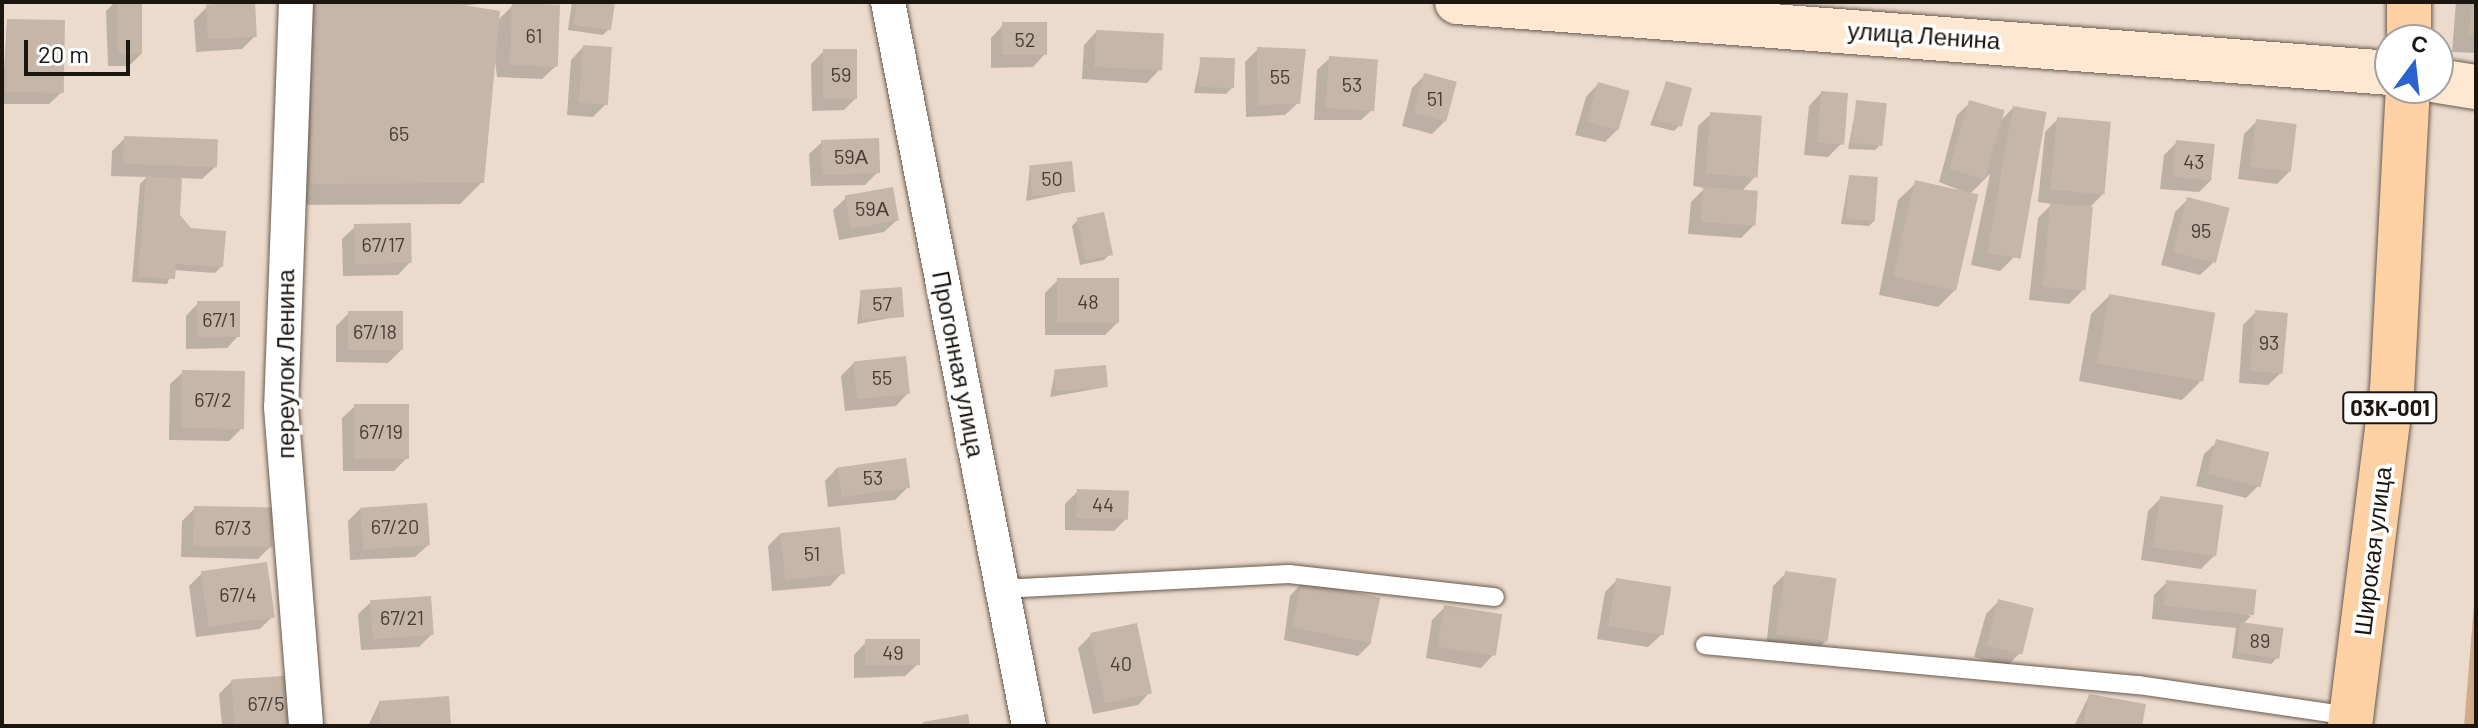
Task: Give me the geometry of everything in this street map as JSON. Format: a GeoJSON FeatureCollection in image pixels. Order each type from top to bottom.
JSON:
{"type":"FeatureCollection","features":[{"type":"Feature","properties":{"kind":"main road"},"geometry":{"type":"LineString","coordinates":[[2409,2],[2409,24]]}},
{"type":"Feature","properties":{"kind":"main road","name":"Широкая улица"},"geometry":{"type":"LineString","coordinates":[[2351,721],[2392,391],[2407,104]]}},
{"type":"Feature","properties":{"kind":"street","name":"переулок Ленина"},"geometry":{"type":"LineString","coordinates":[[296,2],[281,407],[306,726]]}},
{"type":"Feature","properties":{"kind":"street","name":"Прогонная улица"},"geometry":{"type":"LineString","coordinates":[[888,2],[1029,726]]}},
{"type":"Feature","properties":{"kind":"street","name":"улица Ленина"},"geometry":{"type":"LineString","coordinates":[[1457,2],[1568,6],[2374,72]]}},
{"type":"Feature","properties":{"kind":"street"},"geometry":{"type":"LineString","coordinates":[[2454,84],[2476,87]]}},
{"type":"Feature","properties":{"kind":"lane"},"geometry":{"type":"LineString","coordinates":[[1002,589],[1289,574],[1495,597]]}},
{"type":"Feature","properties":{"kind":"lane"},"geometry":{"type":"LineString","coordinates":[[1705,645],[2138,685],[2351,721]]}},
{"type":"Feature","properties":{"kind":"shaded area"},"geometry":{"type":"Polygon","coordinates":[[[2476,580],[2476,726],[2464,726],[2476,580]]]}},
{"type":"Feature","properties":{"kind":"building"},"geometry":{"type":"Polygon","coordinates":[[[118,2],[142,2],[142,54],[118,54],[118,2]]]}},
{"type":"Feature","properties":{"kind":"building"},"geometry":{"type":"Polygon","coordinates":[[[255,2],[257,37],[208,40],[206,5],[255,2]]]}},
{"type":"Feature","properties":{"kind":"building"},"geometry":{"type":"Polygon","coordinates":[[[312,2],[446,2],[500,11],[484,183],[310,184],[312,2]]]}},
{"type":"Feature","properties":{"kind":"building"},"geometry":{"type":"Polygon","coordinates":[[[577,2],[615,2],[611,30],[573,25],[577,2]]]}},
{"type":"Feature","properties":{"kind":"building"},"geometry":{"type":"Polygon","coordinates":[[[2472,2],[2476,2],[2476,35],[2469,34],[2472,2]]]}},
{"type":"Feature","properties":{"kind":"building"},"geometry":{"type":"Polygon","coordinates":[[[512,3],[560,5],[558,67],[510,65],[512,3]]]}},
{"type":"Feature","properties":{"kind":"building"},"geometry":{"type":"Polygon","coordinates":[[[7,19],[65,20],[64,93],[6,92],[7,19]]]}},
{"type":"Feature","properties":{"kind":"building"},"geometry":{"type":"Polygon","coordinates":[[[1002,22],[1047,22],[1047,55],[1002,55],[1002,22]]]}},
{"type":"Feature","properties":{"kind":"building"},"geometry":{"type":"Polygon","coordinates":[[[1096,30],[1164,34],[1162,71],[1094,67],[1096,30]]]}},
{"type":"Feature","properties":{"kind":"building"},"geometry":{"type":"Polygon","coordinates":[[[583,45],[612,47],[608,105],[579,103],[583,45]]]}},
{"type":"Feature","properties":{"kind":"building"},"geometry":{"type":"Polygon","coordinates":[[[1257,47],[1306,49],[1300,104],[1258,105],[1257,47]]]}},
{"type":"Feature","properties":{"kind":"building"},"geometry":{"type":"Polygon","coordinates":[[[823,49],[857,49],[857,99],[823,99],[823,49]]]}},
{"type":"Feature","properties":{"kind":"building"},"geometry":{"type":"Polygon","coordinates":[[[1329,56],[1378,59],[1374,111],[1325,108],[1329,56]]]}},
{"type":"Feature","properties":{"kind":"building"},"geometry":{"type":"Polygon","coordinates":[[[1200,57],[1235,58],[1234,88],[1199,87],[1200,57]]]}},
{"type":"Feature","properties":{"kind":"building"},"geometry":{"type":"Polygon","coordinates":[[[1424,73],[1457,82],[1446,121],[1413,113],[1424,73]]]}},
{"type":"Feature","properties":{"kind":"building"},"geometry":{"type":"Polygon","coordinates":[[[1666,81],[1692,88],[1682,127],[1656,120],[1666,81]]]}},
{"type":"Feature","properties":{"kind":"building"},"geometry":{"type":"Polygon","coordinates":[[[1598,82],[1630,91],[1618,131],[1587,121],[1598,82]]]}},
{"type":"Feature","properties":{"kind":"building"},"geometry":{"type":"Polygon","coordinates":[[[1821,91],[1848,93],[1844,145],[1817,143],[1821,91]]]}},
{"type":"Feature","properties":{"kind":"building"},"geometry":{"type":"Polygon","coordinates":[[[1856,100],[1887,103],[1882,146],[1852,143],[1856,100]]]}},
{"type":"Feature","properties":{"kind":"building"},"geometry":{"type":"Polygon","coordinates":[[[1969,100],[2005,110],[1985,179],[1949,169],[1969,100]]]}},
{"type":"Feature","properties":{"kind":"building"},"geometry":{"type":"Polygon","coordinates":[[[2013,106],[2046,112],[2021,259],[1987,253],[2013,106]]]}},
{"type":"Feature","properties":{"kind":"building"},"geometry":{"type":"Polygon","coordinates":[[[1710,112],[1762,116],[1758,177],[1706,174],[1710,112]]]}},
{"type":"Feature","properties":{"kind":"building"},"geometry":{"type":"Polygon","coordinates":[[[2057,117],[2111,122],[2104,194],[2051,190],[2057,117]]]}},
{"type":"Feature","properties":{"kind":"building"},"geometry":{"type":"Polygon","coordinates":[[[2256,119],[2297,124],[2291,172],[2250,167],[2256,119]]]}},
{"type":"Feature","properties":{"kind":"building"},"geometry":{"type":"Polygon","coordinates":[[[124,136],[218,139],[217,167],[123,164],[124,136]]]}},
{"type":"Feature","properties":{"kind":"building"},"geometry":{"type":"Polygon","coordinates":[[[879,138],[880,173],[822,175],[821,140],[879,138]]]}},
{"type":"Feature","properties":{"kind":"building"},"geometry":{"type":"Polygon","coordinates":[[[2176,140],[2215,144],[2211,181],[2172,177],[2176,140]]]}},
{"type":"Feature","properties":{"kind":"building"},"geometry":{"type":"Polygon","coordinates":[[[1072,161],[1075,192],[1032,196],[1029,165],[1072,161]]]}},
{"type":"Feature","properties":{"kind":"building"},"geometry":{"type":"Polygon","coordinates":[[[1849,175],[1878,177],[1875,221],[1846,219],[1849,175]]]}},
{"type":"Feature","properties":{"kind":"building"},"geometry":{"type":"Polygon","coordinates":[[[146,176],[182,179],[180,215],[191,228],[226,231],[223,267],[176,264],[175,279],[138,277],[146,176]]]}},
{"type":"Feature","properties":{"kind":"building"},"geometry":{"type":"Polygon","coordinates":[[[1915,180],[1978,195],[1956,291],[1893,276],[1915,180]]]}},
{"type":"Feature","properties":{"kind":"building"},"geometry":{"type":"Polygon","coordinates":[[[893,187],[899,220],[851,229],[845,196],[893,187]]]}},
{"type":"Feature","properties":{"kind":"building"},"geometry":{"type":"Polygon","coordinates":[[[1703,187],[1758,191],[1755,226],[1701,222],[1703,187]]]}},
{"type":"Feature","properties":{"kind":"building"},"geometry":{"type":"Polygon","coordinates":[[[2187,197],[2230,208],[2216,263],[2173,252],[2187,197]]]}},
{"type":"Feature","properties":{"kind":"building"},"geometry":{"type":"Polygon","coordinates":[[[2050,203],[2093,207],[2086,290],[2043,287],[2050,203]]]}},
{"type":"Feature","properties":{"kind":"building"},"geometry":{"type":"Polygon","coordinates":[[[1104,212],[1113,255],[1086,261],[1077,218],[1104,212]]]}},
{"type":"Feature","properties":{"kind":"building"},"geometry":{"type":"Polygon","coordinates":[[[411,223],[412,263],[355,264],[354,224],[411,223]]]}},
{"type":"Feature","properties":{"kind":"building"},"geometry":{"type":"Polygon","coordinates":[[[1057,278],[1119,278],[1119,323],[1057,323],[1057,278]]]}},
{"type":"Feature","properties":{"kind":"building"},"geometry":{"type":"Polygon","coordinates":[[[902,287],[904,317],[862,320],[860,290],[902,287]]]}},
{"type":"Feature","properties":{"kind":"building"},"geometry":{"type":"Polygon","coordinates":[[[2109,294],[2215,313],[2203,382],[2097,363],[2109,294]]]}},
{"type":"Feature","properties":{"kind":"building"},"geometry":{"type":"Polygon","coordinates":[[[197,301],[240,301],[240,337],[197,337],[197,301]]]}},
{"type":"Feature","properties":{"kind":"building"},"geometry":{"type":"Polygon","coordinates":[[[2255,310],[2288,313],[2283,374],[2250,371],[2255,310]]]}},
{"type":"Feature","properties":{"kind":"building"},"geometry":{"type":"Polygon","coordinates":[[[348,311],[403,311],[403,350],[348,350],[348,311]]]}},
{"type":"Feature","properties":{"kind":"building"},"geometry":{"type":"Polygon","coordinates":[[[906,356],[910,394],[857,399],[853,362],[906,356]]]}},
{"type":"Feature","properties":{"kind":"building"},"geometry":{"type":"Polygon","coordinates":[[[1106,365],[1108,387],[1056,391],[1054,370],[1106,365]]]}},
{"type":"Feature","properties":{"kind":"building"},"geometry":{"type":"Polygon","coordinates":[[[182,370],[245,371],[244,429],[181,428],[182,370]]]}},
{"type":"Feature","properties":{"kind":"building"},"geometry":{"type":"Polygon","coordinates":[[[354,404],[409,404],[409,459],[354,459],[354,404]]]}},
{"type":"Feature","properties":{"kind":"building"},"geometry":{"type":"Polygon","coordinates":[[[2216,439],[2269,452],[2261,487],[2207,474],[2216,439]]]}},
{"type":"Feature","properties":{"kind":"building"},"geometry":{"type":"Polygon","coordinates":[[[906,458],[910,488],[842,497],[838,468],[906,458]]]}},
{"type":"Feature","properties":{"kind":"building"},"geometry":{"type":"Polygon","coordinates":[[[1077,489],[1129,491],[1128,520],[1076,518],[1077,489]]]}},
{"type":"Feature","properties":{"kind":"building"},"geometry":{"type":"Polygon","coordinates":[[[2160,496],[2223,505],[2216,556],[2153,547],[2160,496]]]}},
{"type":"Feature","properties":{"kind":"building"},"geometry":{"type":"Polygon","coordinates":[[[427,503],[430,545],[363,550],[360,508],[427,503]]]}},
{"type":"Feature","properties":{"kind":"building"},"geometry":{"type":"Polygon","coordinates":[[[194,506],[273,507],[272,547],[193,546],[194,506]]]}},
{"type":"Feature","properties":{"kind":"building"},"geometry":{"type":"Polygon","coordinates":[[[840,527],[845,574],[785,580],[780,533],[840,527]]]}},
{"type":"Feature","properties":{"kind":"building"},"geometry":{"type":"Polygon","coordinates":[[[267,562],[275,617],[208,627],[201,571],[267,562]]]}},
{"type":"Feature","properties":{"kind":"building"},"geometry":{"type":"Polygon","coordinates":[[[1785,571],[1836,578],[1828,642],[1776,634],[1785,571]]]}},
{"type":"Feature","properties":{"kind":"building"},"geometry":{"type":"Polygon","coordinates":[[[1616,578],[1671,587],[1664,635],[1608,626],[1616,578]]]}},
{"type":"Feature","properties":{"kind":"building"},"geometry":{"type":"Polygon","coordinates":[[[2166,580],[2257,590],[2254,615],[2163,606],[2166,580]]]}},
{"type":"Feature","properties":{"kind":"building"},"geometry":{"type":"Polygon","coordinates":[[[1302,581],[1380,598],[1370,644],[1292,627],[1302,581]]]}},
{"type":"Feature","properties":{"kind":"building"},"geometry":{"type":"Polygon","coordinates":[[[431,596],[434,635],[373,639],[370,600],[431,596]]]}},
{"type":"Feature","properties":{"kind":"building"},"geometry":{"type":"Polygon","coordinates":[[[1998,599],[2034,608],[2022,655],[1986,646],[1998,599]]]}},
{"type":"Feature","properties":{"kind":"building"},"geometry":{"type":"Polygon","coordinates":[[[1444,605],[1502,614],[1496,656],[1437,646],[1444,605]]]}},
{"type":"Feature","properties":{"kind":"building"},"geometry":{"type":"Polygon","coordinates":[[[2241,622],[2284,628],[2279,659],[2237,653],[2241,622]]]}},
{"type":"Feature","properties":{"kind":"building"},"geometry":{"type":"Polygon","coordinates":[[[1137,623],[1152,693],[1105,703],[1090,633],[1137,623]]]}},
{"type":"Feature","properties":{"kind":"building"},"geometry":{"type":"Polygon","coordinates":[[[865,639],[920,639],[920,665],[865,665],[865,639]]]}},
{"type":"Feature","properties":{"kind":"building"},"geometry":{"type":"Polygon","coordinates":[[[297,675],[301,726],[234,726],[231,680],[297,675]]]}},
{"type":"Feature","properties":{"kind":"building"},"geometry":{"type":"Polygon","coordinates":[[[2089,694],[2146,704],[2142,726],[2083,726],[2089,694]]]}},
{"type":"Feature","properties":{"kind":"building"},"geometry":{"type":"Polygon","coordinates":[[[449,696],[451,726],[380,726],[379,701],[449,696]]]}},
{"type":"Feature","properties":{"kind":"building"},"geometry":{"type":"Polygon","coordinates":[[[968,714],[970,726],[924,726],[923,722],[968,714]]]}}]}
